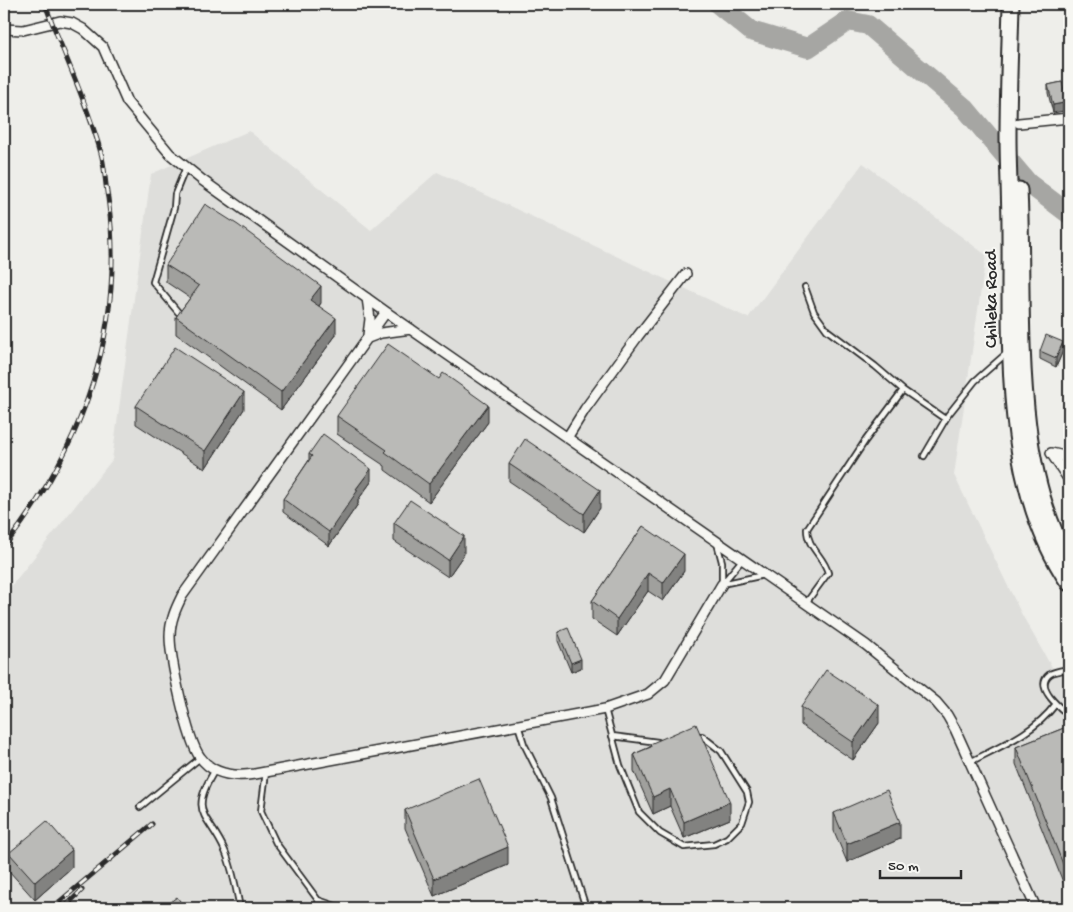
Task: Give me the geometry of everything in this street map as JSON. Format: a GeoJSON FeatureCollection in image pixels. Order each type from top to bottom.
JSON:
{"type":"FeatureCollection","features":[{"type":"Feature","properties":{"kind":"highway","name":"Chileka Road"},"geometry":{"type":"LineString","coordinates":[[1011,4],[1015,132]]}},
{"type":"Feature","properties":{"kind":"highway","name":"Chileka Road"},"geometry":{"type":"LineString","coordinates":[[1020,4],[1015,132],[1011,349],[1018,431],[1028,492],[1048,548],[1069,583]]}},
{"type":"Feature","properties":{"kind":"highway"},"geometry":{"type":"LineString","coordinates":[[1014,179],[1023,368],[1032,448],[1043,501],[1069,561]]}},
{"type":"Feature","properties":{"kind":"street"},"geometry":{"type":"LineString","coordinates":[[4,29],[23,30],[60,21],[72,23],[83,29],[102,47],[127,102],[170,154],[202,180],[386,312],[717,544],[866,645],[936,702],[955,729],[1036,908]]}},
{"type":"Feature","properties":{"kind":"street"},"geometry":{"type":"LineString","coordinates":[[1015,132],[1069,118]]}},
{"type":"Feature","properties":{"kind":"street"},"geometry":{"type":"LineString","coordinates":[[567,438],[585,409],[686,274]]}},
{"type":"Feature","properties":{"kind":"street"},"geometry":{"type":"LineString","coordinates":[[367,298],[370,319],[368,338]]}},
{"type":"Feature","properties":{"kind":"street"},"geometry":{"type":"LineString","coordinates":[[386,312],[182,596],[173,615],[170,635],[174,668],[193,742],[200,758],[215,770],[241,776],[605,709],[648,694],[665,680],[722,584]]}},
{"type":"Feature","properties":{"kind":"street"},"geometry":{"type":"LineString","coordinates":[[368,338],[381,333],[411,329]]}},
{"type":"Feature","properties":{"kind":"street"},"geometry":{"type":"LineString","coordinates":[[1069,457],[1051,453],[1069,480]]}},
{"type":"Feature","properties":{"kind":"lane"},"geometry":{"type":"LineString","coordinates":[[178,312],[153,282],[174,208],[175,194],[187,166]]}},
{"type":"Feature","properties":{"kind":"lane"},"geometry":{"type":"LineString","coordinates":[[804,287],[814,312],[827,330],[903,390],[945,419]]}},
{"type":"Feature","properties":{"kind":"lane"},"geometry":{"type":"LineString","coordinates":[[924,456],[945,419],[975,381],[1011,349]]}},
{"type":"Feature","properties":{"kind":"lane"},"geometry":{"type":"LineString","coordinates":[[806,604],[828,573],[826,567],[811,547],[807,538],[807,529],[903,390]]}},
{"type":"Feature","properties":{"kind":"lane"},"geometry":{"type":"LineString","coordinates":[[717,544],[722,562],[722,584]]}},
{"type":"Feature","properties":{"kind":"lane"},"geometry":{"type":"LineString","coordinates":[[722,584],[742,560]]}},
{"type":"Feature","properties":{"kind":"lane"},"geometry":{"type":"LineString","coordinates":[[722,584],[764,575]]}},
{"type":"Feature","properties":{"kind":"lane"},"geometry":{"type":"LineString","coordinates":[[1069,669],[1048,676],[1047,692],[1055,705],[1069,715]]}},
{"type":"Feature","properties":{"kind":"lane"},"geometry":{"type":"LineString","coordinates":[[970,762],[1021,736],[1044,720],[1055,705]]}},
{"type":"Feature","properties":{"kind":"lane"},"geometry":{"type":"LineString","coordinates":[[605,709],[620,765],[639,812],[660,833],[684,847],[714,844],[727,838],[742,823],[749,802],[747,792],[721,751],[702,736],[686,735]]}},
{"type":"Feature","properties":{"kind":"lane"},"geometry":{"type":"LineString","coordinates":[[518,725],[524,744],[551,798],[586,908]]}},
{"type":"Feature","properties":{"kind":"lane"},"geometry":{"type":"LineString","coordinates":[[612,736],[654,743],[661,742]]}},
{"type":"Feature","properties":{"kind":"lane"},"geometry":{"type":"LineString","coordinates":[[140,807],[200,758]]}},
{"type":"Feature","properties":{"kind":"lane"},"geometry":{"type":"LineString","coordinates":[[215,770],[202,795],[202,812],[224,849],[232,871],[240,908]]}},
{"type":"Feature","properties":{"kind":"lane"},"geometry":{"type":"LineString","coordinates":[[266,772],[261,812],[276,843],[318,900],[321,908]]}},
{"type":"Feature","properties":{"kind":"lane"},"geometry":{"type":"LineString","coordinates":[[318,900],[341,908]]}},
{"type":"Feature","properties":{"kind":"shaded area"},"geometry":{"type":"Polygon","coordinates":[[[249,131],[371,230],[437,172],[748,318],[863,163],[986,255],[954,475],[1021,613],[1051,666],[1069,682],[1069,908],[4,908],[4,595],[112,460],[151,174],[249,131]]]}},
{"type":"Feature","properties":{"kind":"building"},"geometry":{"type":"Polygon","coordinates":[[[1062,82],[1066,98],[1069,94],[1069,102],[1053,105],[1048,85],[1062,82]]]}},
{"type":"Feature","properties":{"kind":"building"},"geometry":{"type":"Polygon","coordinates":[[[205,204],[238,225],[321,286],[310,300],[336,318],[281,392],[176,317],[199,286],[166,265],[205,204]]]}},
{"type":"Feature","properties":{"kind":"building"},"geometry":{"type":"Polygon","coordinates":[[[1046,335],[1063,342],[1056,358],[1040,351],[1046,335]]]}},
{"type":"Feature","properties":{"kind":"building"},"geometry":{"type":"Polygon","coordinates":[[[388,344],[439,379],[443,373],[488,405],[429,484],[385,452],[387,450],[337,416],[388,344]]]}},
{"type":"Feature","properties":{"kind":"building"},"geometry":{"type":"Polygon","coordinates":[[[175,347],[244,392],[205,451],[136,406],[175,347]]]}},
{"type":"Feature","properties":{"kind":"building"},"geometry":{"type":"Polygon","coordinates":[[[323,434],[371,469],[329,532],[283,499],[312,456],[309,454],[323,434]]]}},
{"type":"Feature","properties":{"kind":"building"},"geometry":{"type":"Polygon","coordinates":[[[525,439],[600,490],[584,514],[509,464],[525,439]]]}},
{"type":"Feature","properties":{"kind":"building"},"geometry":{"type":"Polygon","coordinates":[[[410,500],[464,536],[448,560],[394,523],[410,500]]]}},
{"type":"Feature","properties":{"kind":"building"},"geometry":{"type":"Polygon","coordinates":[[[643,526],[684,554],[663,583],[648,573],[617,619],[592,601],[643,526]]]}},
{"type":"Feature","properties":{"kind":"building"},"geometry":{"type":"Polygon","coordinates":[[[568,628],[581,659],[571,663],[558,632],[568,628]]]}},
{"type":"Feature","properties":{"kind":"building"},"geometry":{"type":"Polygon","coordinates":[[[826,670],[879,705],[853,742],[801,707],[826,670]]]}},
{"type":"Feature","properties":{"kind":"building"},"geometry":{"type":"Polygon","coordinates":[[[696,724],[730,802],[684,822],[670,789],[653,797],[634,754],[651,747],[650,744],[696,724]]]}},
{"type":"Feature","properties":{"kind":"building"},"geometry":{"type":"Polygon","coordinates":[[[1069,726],[1069,879],[1016,747],[1069,726]]]}},
{"type":"Feature","properties":{"kind":"building"},"geometry":{"type":"Polygon","coordinates":[[[479,779],[508,847],[434,879],[405,810],[479,779]]]}},
{"type":"Feature","properties":{"kind":"building"},"geometry":{"type":"Polygon","coordinates":[[[887,790],[900,822],[847,844],[834,813],[887,790]]]}},
{"type":"Feature","properties":{"kind":"building"},"geometry":{"type":"Polygon","coordinates":[[[47,821],[72,850],[35,882],[9,853],[47,821]]]}},
{"type":"Feature","properties":{"kind":"building"},"geometry":{"type":"Polygon","coordinates":[[[177,897],[185,908],[162,908],[177,897]]]}},
{"type":"Feature","properties":{"kind":"waterway"},"geometry":{"type":"LineString","coordinates":[[718,4],[751,31],[808,48],[848,21],[868,25],[965,108],[1028,183],[1069,214]]}},
{"type":"Feature","properties":{"kind":"railway"},"geometry":{"type":"LineString","coordinates":[[4,547],[32,508],[57,468],[77,426],[93,383],[104,338],[111,293],[112,246],[102,158],[89,115],[45,4]]}},
{"type":"Feature","properties":{"kind":"railway"},"geometry":{"type":"LineString","coordinates":[[52,908],[152,824]]}},
{"type":"Feature","properties":{"kind":"railway"},"geometry":{"type":"LineString","coordinates":[[64,908],[82,890]]}}]}
